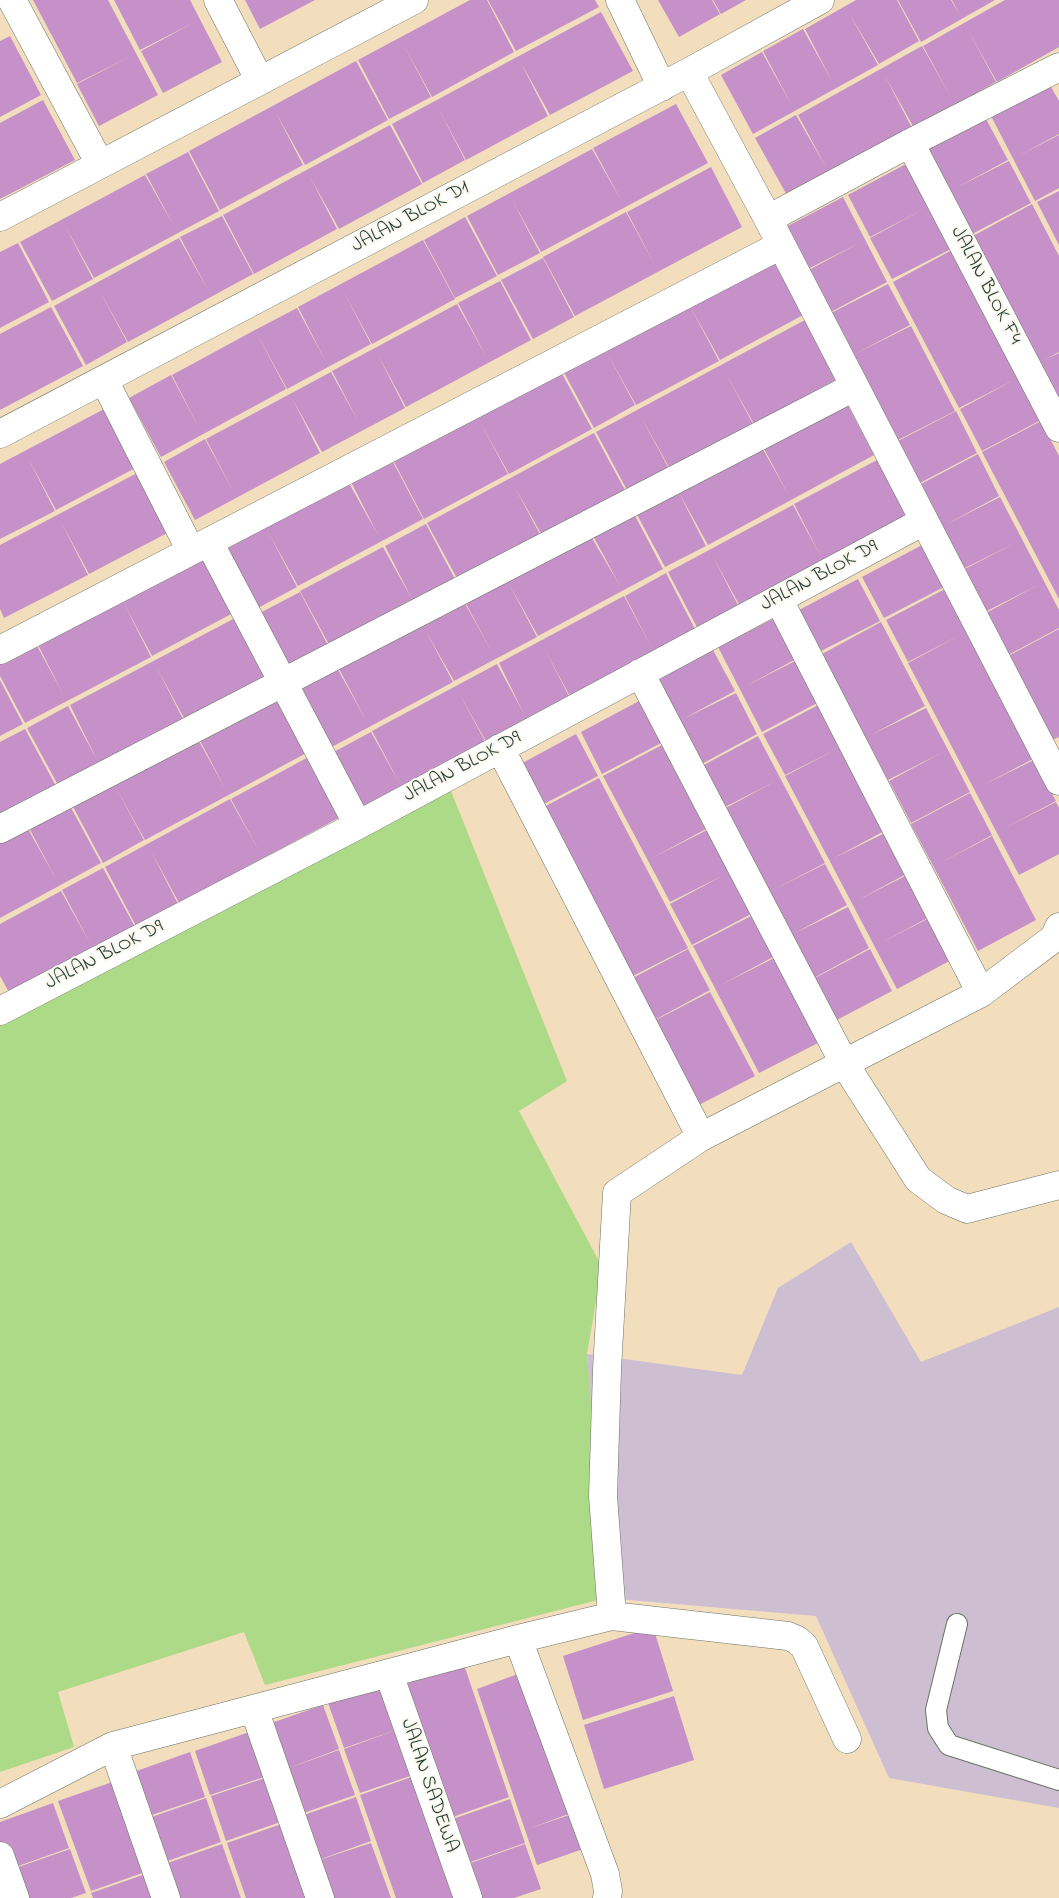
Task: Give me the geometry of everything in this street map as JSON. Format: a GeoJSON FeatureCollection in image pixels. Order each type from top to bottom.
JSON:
{"type":"FeatureCollection","features":[{"type":"Feature","properties":{"kind":"street"},"geometry":{"type":"LineString","coordinates":[[218,0],[260,81]]}},
{"type":"Feature","properties":{"kind":"street"},"geometry":{"type":"LineString","coordinates":[[0,216],[414,0]]}},
{"type":"Feature","properties":{"kind":"street"},"geometry":{"type":"LineString","coordinates":[[620,0],[662,87]]}},
{"type":"Feature","properties":{"kind":"street","name":"JALAN BLOK D1"},"geometry":{"type":"LineString","coordinates":[[0,434],[662,87],[820,0]]}},
{"type":"Feature","properties":{"kind":"street"},"geometry":{"type":"LineString","coordinates":[[8,4],[100,164]]}},
{"type":"Feature","properties":{"kind":"street"},"geometry":{"type":"LineString","coordinates":[[689,72],[768,219],[1059,781]]}},
{"type":"Feature","properties":{"kind":"street"},"geometry":{"type":"LineString","coordinates":[[768,219],[910,143],[1055,78]]}},
{"type":"Feature","properties":{"kind":"street","name":"JALAN BLOK F4"},"geometry":{"type":"LineString","coordinates":[[910,143],[1059,428]]}},
{"type":"Feature","properties":{"kind":"street"},"geometry":{"type":"LineString","coordinates":[[0,650],[781,245]]}},
{"type":"Feature","properties":{"kind":"street"},"geometry":{"type":"LineString","coordinates":[[104,380],[200,546],[282,682],[358,825]]}},
{"type":"Feature","properties":{"kind":"street"},"geometry":{"type":"LineString","coordinates":[[0,829],[854,387]]}},
{"type":"Feature","properties":{"kind":"street","name":"JALAN BLOK D9"},"geometry":{"type":"LineString","coordinates":[[0,1010],[358,825],[924,522]]}},
{"type":"Feature","properties":{"kind":"street"},"geometry":{"type":"LineString","coordinates":[[778,600],[981,993]]}},
{"type":"Feature","properties":{"kind":"street"},"geometry":{"type":"LineString","coordinates":[[640,673],[844,1063],[918,1179],[946,1200],[968,1209],[1059,1185]]}},
{"type":"Feature","properties":{"kind":"street"},"geometry":{"type":"LineString","coordinates":[[500,748],[701,1137]]}},
{"type":"Feature","properties":{"kind":"street"},"geometry":{"type":"LineString","coordinates":[[612,1616],[603,1496],[607,1370],[617,1193],[701,1137],[981,993],[1054,938],[1059,928]]}},
{"type":"Feature","properties":{"kind":"street"},"geometry":{"type":"LineString","coordinates":[[0,1804],[113,1746],[612,1616],[788,1636],[797,1640],[804,1646],[847,1739]]}},
{"type":"Feature","properties":{"kind":"street"},"geometry":{"type":"LineString","coordinates":[[518,1639],[604,1874],[607,1898]]}},
{"type":"Feature","properties":{"kind":"street","name":"JALAN SADEWA"},"geometry":{"type":"LineString","coordinates":[[389,1674],[468,1898]]}},
{"type":"Feature","properties":{"kind":"street"},"geometry":{"type":"LineString","coordinates":[[254,1709],[320,1898]]}},
{"type":"Feature","properties":{"kind":"street"},"geometry":{"type":"LineString","coordinates":[[113,1746],[166,1898]]}},
{"type":"Feature","properties":{"kind":"street"},"geometry":{"type":"LineString","coordinates":[[0,1856],[15,1898]]}},
{"type":"Feature","properties":{"kind":"lane"},"geometry":{"type":"LineString","coordinates":[[957,1624],[936,1710],[938,1728],[949,1745],[1059,1780]]}},
{"type":"Feature","properties":{"kind":"shaded area"},"geometry":{"type":"Polygon","coordinates":[[[851,1242],[921,1362],[1059,1307],[1059,1808],[889,1778],[816,1616],[606,1598],[587,1354],[742,1375],[778,1288],[851,1242]]]}},
{"type":"Feature","properties":{"kind":"green space"},"geometry":{"type":"Polygon","coordinates":[[[451,791],[567,1081],[519,1111],[602,1267],[587,1354],[606,1598],[265,1685],[244,1632],[58,1692],[74,1747],[0,1772],[0,1026],[451,791]]]}},
{"type":"Feature","properties":{"kind":"building"},"geometry":{"type":"Polygon","coordinates":[[[33,0],[108,0],[158,95],[99,126],[77,84],[131,56],[77,83],[33,0]]]}},
{"type":"Feature","properties":{"kind":"building"},"geometry":{"type":"Polygon","coordinates":[[[114,0],[190,0],[222,62],[163,93],[141,51],[195,22],[140,50],[114,0]]]}},
{"type":"Feature","properties":{"kind":"building"},"geometry":{"type":"Polygon","coordinates":[[[245,0],[315,0],[260,29],[245,0]]]}},
{"type":"Feature","properties":{"kind":"building"},"geometry":{"type":"Polygon","coordinates":[[[470,0],[487,0],[514,52],[432,97],[402,42],[431,97],[389,119],[358,60],[470,0]]]}},
{"type":"Feature","properties":{"kind":"building"},"geometry":{"type":"Polygon","coordinates":[[[488,0],[595,0],[599,7],[516,51],[488,0]]]}},
{"type":"Feature","properties":{"kind":"building"},"geometry":{"type":"Polygon","coordinates":[[[658,0],[712,0],[720,14],[679,37],[658,0]]]}},
{"type":"Feature","properties":{"kind":"building"},"geometry":{"type":"Polygon","coordinates":[[[713,0],[746,0],[721,14],[713,0]]]}},
{"type":"Feature","properties":{"kind":"building"},"geometry":{"type":"Polygon","coordinates":[[[856,0],[897,0],[919,41],[879,64],[848,11],[878,65],[753,134],[721,75],[762,52],[792,106],[763,51],[803,29],[833,83],[805,29],[856,0]]]}},
{"type":"Feature","properties":{"kind":"building"},"geometry":{"type":"Polygon","coordinates":[[[898,0],[951,0],[959,14],[952,0],[995,0],[921,42],[898,0]]]}},
{"type":"Feature","properties":{"kind":"building"},"geometry":{"type":"Polygon","coordinates":[[[1005,0],[1059,0],[1059,47],[997,82],[967,28],[996,82],[914,128],[884,74],[912,128],[788,197],[755,138],[796,115],[827,169],[798,115],[922,46],[952,99],[923,46],[1005,0]]]}},
{"type":"Feature","properties":{"kind":"building"},"geometry":{"type":"Polygon","coordinates":[[[601,12],[633,71],[550,115],[520,61],[548,116],[466,160],[437,106],[465,160],[423,183],[392,124],[601,12]]]}},
{"type":"Feature","properties":{"kind":"building"},"geometry":{"type":"Polygon","coordinates":[[[10,36],[41,95],[0,117],[0,41],[10,36]]]}},
{"type":"Feature","properties":{"kind":"building"},"geometry":{"type":"Polygon","coordinates":[[[356,61],[388,120],[305,165],[275,111],[303,165],[220,210],[189,151],[356,61]]]}},
{"type":"Feature","properties":{"kind":"building"},"geometry":{"type":"Polygon","coordinates":[[[1050,85],[1059,101],[1059,134],[1018,156],[1059,135],[1059,188],[1035,201],[991,116],[1050,85]]]}},
{"type":"Feature","properties":{"kind":"building"},"geometry":{"type":"Polygon","coordinates":[[[43,100],[75,160],[0,199],[0,123],[43,100]]]}},
{"type":"Feature","properties":{"kind":"building"},"geometry":{"type":"Polygon","coordinates":[[[676,104],[708,163],[541,252],[511,198],[540,253],[498,275],[467,216],[592,149],[622,202],[593,148],[676,104]]]}},
{"type":"Feature","properties":{"kind":"building"},"geometry":{"type":"Polygon","coordinates":[[[986,119],[1008,160],[954,189],[1009,161],[1031,203],[972,234],[928,149],[986,119]]]}},
{"type":"Feature","properties":{"kind":"building"},"geometry":{"type":"Polygon","coordinates":[[[390,125],[422,184],[339,229],[309,175],[337,229],[254,274],[223,215],[390,125]]]}},
{"type":"Feature","properties":{"kind":"building"},"geometry":{"type":"Polygon","coordinates":[[[188,152],[219,211],[94,278],[64,224],[93,279],[52,301],[20,242],[145,175],[175,228],[146,174],[188,152]]]}},
{"type":"Feature","properties":{"kind":"building"},"geometry":{"type":"Polygon","coordinates":[[[906,164],[951,249],[892,279],[870,238],[924,209],[870,237],[848,195],[906,164]]]}},
{"type":"Feature","properties":{"kind":"building"},"geometry":{"type":"Polygon","coordinates":[[[711,167],[742,227],[575,316],[543,257],[626,212],[656,267],[627,212],[711,167]]]}},
{"type":"Feature","properties":{"kind":"building"},"geometry":{"type":"Polygon","coordinates":[[[1059,191],[1059,245],[1037,202],[1059,191]]]}},
{"type":"Feature","properties":{"kind":"building"},"geometry":{"type":"Polygon","coordinates":[[[843,197],[887,282],[829,313],[807,271],[861,242],[806,270],[784,228],[843,197]]]}},
{"type":"Feature","properties":{"kind":"building"},"geometry":{"type":"Polygon","coordinates":[[[1032,204],[1059,256],[1059,352],[1044,360],[1059,353],[1059,400],[973,236],[1032,204]]]}},
{"type":"Feature","properties":{"kind":"building"},"geometry":{"type":"Polygon","coordinates":[[[222,216],[253,274],[128,342],[98,288],[127,342],[86,365],[54,306],[179,238],[209,292],[180,237],[222,216]]]}},
{"type":"Feature","properties":{"kind":"building"},"geometry":{"type":"Polygon","coordinates":[[[465,217],[497,276],[455,298],[424,240],[465,217]]]}},
{"type":"Feature","properties":{"kind":"building"},"geometry":{"type":"Polygon","coordinates":[[[423,240],[455,299],[372,344],[342,289],[371,344],[287,389],[255,330],[297,308],[326,362],[298,307],[423,240]]]}},
{"type":"Feature","properties":{"kind":"building"},"geometry":{"type":"Polygon","coordinates":[[[18,243],[49,302],[0,328],[0,252],[18,243]]]}},
{"type":"Feature","properties":{"kind":"building"},"geometry":{"type":"Polygon","coordinates":[[[952,250],[1041,420],[982,451],[960,409],[1014,380],[959,408],[893,282],[952,250]]]}},
{"type":"Feature","properties":{"kind":"building"},"geometry":{"type":"Polygon","coordinates":[[[771,256],[803,315],[720,360],[690,306],[719,361],[636,405],[606,351],[635,405],[594,428],[562,369],[771,256]]]}},
{"type":"Feature","properties":{"kind":"building"},"geometry":{"type":"Polygon","coordinates":[[[543,258],[574,317],[533,339],[501,280],[543,258]]]}},
{"type":"Feature","properties":{"kind":"building"},"geometry":{"type":"Polygon","coordinates":[[[500,281],[531,340],[406,407],[377,353],[405,408],[322,452],[292,398],[320,453],[195,520],[164,462],[205,439],[234,493],[206,439],[331,372],[358,421],[332,371],[457,304],[487,358],[458,303],[500,281]]]}},
{"type":"Feature","properties":{"kind":"building"},"geometry":{"type":"Polygon","coordinates":[[[888,284],[910,325],[855,354],[911,326],[955,411],[896,441],[829,314],[888,284]]]}},
{"type":"Feature","properties":{"kind":"building"},"geometry":{"type":"Polygon","coordinates":[[[51,307],[83,366],[0,410],[0,334],[51,307]]]}},
{"type":"Feature","properties":{"kind":"building"},"geometry":{"type":"Polygon","coordinates":[[[805,320],[837,379],[754,424],[724,370],[753,424],[670,469],[640,415],[669,469],[628,492],[596,432],[805,320]]]}},
{"type":"Feature","properties":{"kind":"building"},"geometry":{"type":"Polygon","coordinates":[[[255,330],[286,389],[161,457],[129,398],[171,375],[200,430],[172,375],[255,330]]]}},
{"type":"Feature","properties":{"kind":"building"},"geometry":{"type":"Polygon","coordinates":[[[560,370],[592,429],[509,474],[479,420],[508,474],[424,519],[393,460],[560,370]]]}},
{"type":"Feature","properties":{"kind":"building"},"geometry":{"type":"Polygon","coordinates":[[[843,396],[874,455],[708,545],[678,491],[706,546],[665,567],[634,509],[759,442],[789,496],[760,441],[843,396]]]}},
{"type":"Feature","properties":{"kind":"building"},"geometry":{"type":"Polygon","coordinates":[[[108,407],[139,466],[56,510],[27,456],[55,511],[0,539],[0,464],[108,407]]]}},
{"type":"Feature","properties":{"kind":"building"},"geometry":{"type":"Polygon","coordinates":[[[956,411],[977,453],[918,484],[896,442],[956,411]]]}},
{"type":"Feature","properties":{"kind":"building"},"geometry":{"type":"Polygon","coordinates":[[[1041,421],[1059,456],[1059,599],[982,452],[1041,421]]]}},
{"type":"Feature","properties":{"kind":"building"},"geometry":{"type":"Polygon","coordinates":[[[594,433],[626,492],[543,537],[513,484],[542,538],[459,582],[427,523],[594,433]]]}},
{"type":"Feature","properties":{"kind":"building"},"geometry":{"type":"Polygon","coordinates":[[[978,454],[999,496],[945,525],[1000,497],[1059,610],[1059,628],[1008,655],[986,613],[1040,584],[985,612],[963,570],[1017,542],[963,569],[919,485],[978,454]]]}},
{"type":"Feature","properties":{"kind":"building"},"geometry":{"type":"Polygon","coordinates":[[[392,460],[423,519],[298,586],[268,532],[297,587],[256,609],[224,550],[349,483],[379,537],[351,482],[392,460]]]}},
{"type":"Feature","properties":{"kind":"building"},"geometry":{"type":"Polygon","coordinates":[[[877,460],[908,519],[741,608],[712,555],[740,609],[699,631],[668,572],[793,505],[822,559],[794,504],[877,460]]]}},
{"type":"Feature","properties":{"kind":"building"},"geometry":{"type":"Polygon","coordinates":[[[141,471],[173,530],[89,574],[60,520],[88,575],[4,618],[0,609],[0,545],[141,471]]]}},
{"type":"Feature","properties":{"kind":"building"},"geometry":{"type":"Polygon","coordinates":[[[632,510],[663,569],[538,636],[508,582],[537,637],[454,681],[424,628],[453,682],[328,749],[296,690],[337,668],[367,722],[338,667],[463,600],[493,654],[464,600],[589,533],[620,586],[591,532],[632,510]]]}},
{"type":"Feature","properties":{"kind":"building"},"geometry":{"type":"Polygon","coordinates":[[[426,524],[457,583],[332,650],[300,591],[383,547],[413,601],[385,546],[426,524]]]}},
{"type":"Feature","properties":{"kind":"building"},"geometry":{"type":"Polygon","coordinates":[[[922,545],[944,587],[884,618],[862,577],[922,545]]]}},
{"type":"Feature","properties":{"kind":"building"},"geometry":{"type":"Polygon","coordinates":[[[204,553],[235,612],[152,656],[123,602],[151,657],[25,723],[0,676],[0,660],[35,642],[64,696],[36,641],[204,553]]]}},
{"type":"Feature","properties":{"kind":"building"},"geometry":{"type":"Polygon","coordinates":[[[666,573],[697,633],[572,700],[543,646],[571,700],[488,745],[458,691],[487,745],[362,813],[330,754],[371,732],[401,786],[372,731],[497,664],[524,714],[499,663],[624,596],[653,650],[625,596],[666,573]]]}},
{"type":"Feature","properties":{"kind":"building"},"geometry":{"type":"Polygon","coordinates":[[[858,579],[880,621],[821,651],[799,610],[858,579]]]}},
{"type":"Feature","properties":{"kind":"building"},"geometry":{"type":"Polygon","coordinates":[[[945,589],[1033,759],[983,785],[1034,760],[1056,801],[1001,830],[1056,802],[1059,808],[1059,854],[1019,875],[908,663],[962,634],[908,662],[886,620],[945,589]]]}},
{"type":"Feature","properties":{"kind":"building"},"geometry":{"type":"Polygon","coordinates":[[[300,592],[331,651],[290,673],[258,614],[300,592]]]}},
{"type":"Feature","properties":{"kind":"building"},"geometry":{"type":"Polygon","coordinates":[[[237,617],[269,676],[185,720],[156,666],[184,721],[59,787],[27,728],[68,706],[97,760],[70,705],[237,617]]]}},
{"type":"Feature","properties":{"kind":"building"},"geometry":{"type":"Polygon","coordinates":[[[777,617],[798,658],[744,687],[799,659],[821,701],[762,732],[718,647],[777,617]]]}},
{"type":"Feature","properties":{"kind":"building"},"geometry":{"type":"Polygon","coordinates":[[[881,622],[925,706],[871,735],[926,708],[970,792],[911,823],[889,781],[943,752],[888,780],[822,654],[881,622]]]}},
{"type":"Feature","properties":{"kind":"building"},"geometry":{"type":"Polygon","coordinates":[[[1059,629],[1059,737],[1052,740],[1008,656],[1059,629]]]}},
{"type":"Feature","properties":{"kind":"building"},"geometry":{"type":"Polygon","coordinates":[[[713,650],[735,691],[681,720],[736,693],[757,734],[698,766],[654,681],[713,650]]]}},
{"type":"Feature","properties":{"kind":"building"},"geometry":{"type":"Polygon","coordinates":[[[0,680],[23,724],[0,736],[0,680]]]}},
{"type":"Feature","properties":{"kind":"building"},"geometry":{"type":"Polygon","coordinates":[[[280,690],[312,750],[145,840],[115,786],[144,840],[103,863],[71,803],[196,736],[226,790],[197,735],[280,690]]]}},
{"type":"Feature","properties":{"kind":"building"},"geometry":{"type":"Polygon","coordinates":[[[639,701],[661,743],[602,774],[581,732],[639,701]]]}},
{"type":"Feature","properties":{"kind":"building"},"geometry":{"type":"Polygon","coordinates":[[[822,703],[888,829],[834,858],[889,831],[910,872],[856,901],[911,873],[933,915],[879,944],[933,916],[955,958],[897,989],[785,776],[839,748],[785,775],[763,734],[822,703]]]}},
{"type":"Feature","properties":{"kind":"building"},"geometry":{"type":"Polygon","coordinates":[[[25,729],[57,788],[0,818],[0,742],[25,729]]]}},
{"type":"Feature","properties":{"kind":"building"},"geometry":{"type":"Polygon","coordinates":[[[576,734],[598,776],[538,807],[517,766],[576,734]]]}},
{"type":"Feature","properties":{"kind":"building"},"geometry":{"type":"Polygon","coordinates":[[[758,736],[825,863],[771,891],[825,864],[847,905],[793,934],[848,907],[869,948],[810,980],[722,810],[776,781],[721,809],[700,767],[758,736]]]}},
{"type":"Feature","properties":{"kind":"building"},"geometry":{"type":"Polygon","coordinates":[[[662,745],[706,829],[652,858],[707,830],[751,914],[692,945],[670,904],[724,875],[670,902],[603,776],[662,745]]]}},
{"type":"Feature","properties":{"kind":"building"},"geometry":{"type":"Polygon","coordinates":[[[314,754],[346,814],[179,903],[150,849],[178,904],[136,926],[105,867],[230,799],[260,853],[231,799],[314,754]]]}},
{"type":"Feature","properties":{"kind":"building"},"geometry":{"type":"Polygon","coordinates":[[[599,778],[688,948],[629,978],[540,809],[599,778]]]}},
{"type":"Feature","properties":{"kind":"building"},"geometry":{"type":"Polygon","coordinates":[[[970,793],[992,835],[938,864],[992,836],[1036,920],[978,951],[911,824],[970,793]]]}},
{"type":"Feature","properties":{"kind":"building"},"geometry":{"type":"Polygon","coordinates":[[[69,804],[101,863],[0,918],[0,842],[27,827],[57,881],[28,826],[69,804]]]}},
{"type":"Feature","properties":{"kind":"building"},"geometry":{"type":"Polygon","coordinates":[[[103,868],[135,927],[10,994],[0,976],[0,924],[61,891],[91,945],[62,890],[103,868]]]}},
{"type":"Feature","properties":{"kind":"building"},"geometry":{"type":"Polygon","coordinates":[[[751,916],[773,957],[719,986],[774,958],[818,1043],[759,1073],[693,946],[751,916]]]}},
{"type":"Feature","properties":{"kind":"building"},"geometry":{"type":"Polygon","coordinates":[[[688,949],[710,990],[651,1022],[629,980],[688,949]]]}},
{"type":"Feature","properties":{"kind":"building"},"geometry":{"type":"Polygon","coordinates":[[[870,949],[892,991],[833,1022],[811,980],[870,949]]]}},
{"type":"Feature","properties":{"kind":"building"},"geometry":{"type":"Polygon","coordinates":[[[710,992],[755,1076],[695,1107],[652,1022],[710,992]]]}},
{"type":"Feature","properties":{"kind":"building"},"geometry":{"type":"Polygon","coordinates":[[[653,1627],[673,1691],[583,1720],[563,1656],[653,1627]]]}},
{"type":"Feature","properties":{"kind":"building"},"geometry":{"type":"Polygon","coordinates":[[[463,1662],[509,1797],[447,1819],[400,1684],[463,1662]]]}},
{"type":"Feature","properties":{"kind":"building"},"geometry":{"type":"Polygon","coordinates":[[[526,1671],[574,1812],[528,1829],[575,1813],[586,1848],[537,1865],[477,1689],[526,1671]]]}},
{"type":"Feature","properties":{"kind":"building"},"geometry":{"type":"Polygon","coordinates":[[[391,1681],[422,1772],[360,1793],[344,1749],[402,1728],[344,1748],[328,1703],[391,1681]]]}},
{"type":"Feature","properties":{"kind":"building"},"geometry":{"type":"Polygon","coordinates":[[[674,1696],[694,1760],[604,1789],[584,1725],[674,1696]]]}},
{"type":"Feature","properties":{"kind":"building"},"geometry":{"type":"Polygon","coordinates":[[[323,1705],[339,1749],[281,1771],[339,1750],[355,1795],[292,1817],[260,1727],[323,1705]]]}},
{"type":"Feature","properties":{"kind":"building"},"geometry":{"type":"Polygon","coordinates":[[[258,1729],[273,1774],[210,1795],[195,1751],[258,1729]]]}},
{"type":"Feature","properties":{"kind":"building"},"geometry":{"type":"Polygon","coordinates":[[[190,1752],[205,1797],[143,1818],[128,1774],[190,1752]]]}},
{"type":"Feature","properties":{"kind":"building"},"geometry":{"type":"Polygon","coordinates":[[[423,1773],[467,1898],[396,1898],[360,1795],[423,1773]]]}},
{"type":"Feature","properties":{"kind":"building"},"geometry":{"type":"Polygon","coordinates":[[[274,1775],[289,1819],[226,1841],[211,1796],[274,1775]]]}},
{"type":"Feature","properties":{"kind":"building"},"geometry":{"type":"Polygon","coordinates":[[[121,1779],[154,1869],[91,1891],[58,1801],[121,1779]]]}},
{"type":"Feature","properties":{"kind":"building"},"geometry":{"type":"Polygon","coordinates":[[[356,1797],[371,1841],[313,1862],[371,1843],[391,1898],[320,1898],[292,1819],[356,1797]]]}},
{"type":"Feature","properties":{"kind":"building"},"geometry":{"type":"Polygon","coordinates":[[[206,1798],[221,1842],[159,1864],[143,1820],[206,1798]]]}},
{"type":"Feature","properties":{"kind":"building"},"geometry":{"type":"Polygon","coordinates":[[[510,1799],[525,1843],[462,1865],[447,1821],[510,1799]]]}},
{"type":"Feature","properties":{"kind":"building"},"geometry":{"type":"Polygon","coordinates":[[[53,1803],[69,1848],[7,1870],[0,1851],[0,1822],[53,1803]]]}},
{"type":"Feature","properties":{"kind":"building"},"geometry":{"type":"Polygon","coordinates":[[[290,1821],[316,1898],[246,1898],[227,1843],[290,1821]]]}},
{"type":"Feature","properties":{"kind":"building"},"geometry":{"type":"Polygon","coordinates":[[[222,1844],[241,1898],[170,1898],[159,1866],[222,1844]]]}},
{"type":"Feature","properties":{"kind":"building"},"geometry":{"type":"Polygon","coordinates":[[[525,1844],[541,1889],[514,1898],[473,1898],[462,1866],[525,1844]]]}},
{"type":"Feature","properties":{"kind":"building"},"geometry":{"type":"Polygon","coordinates":[[[70,1849],[86,1893],[71,1898],[17,1898],[7,1871],[70,1849]]]}},
{"type":"Feature","properties":{"kind":"building"},"geometry":{"type":"Polygon","coordinates":[[[154,1871],[164,1898],[93,1898],[91,1893],[154,1871]]]}}]}
